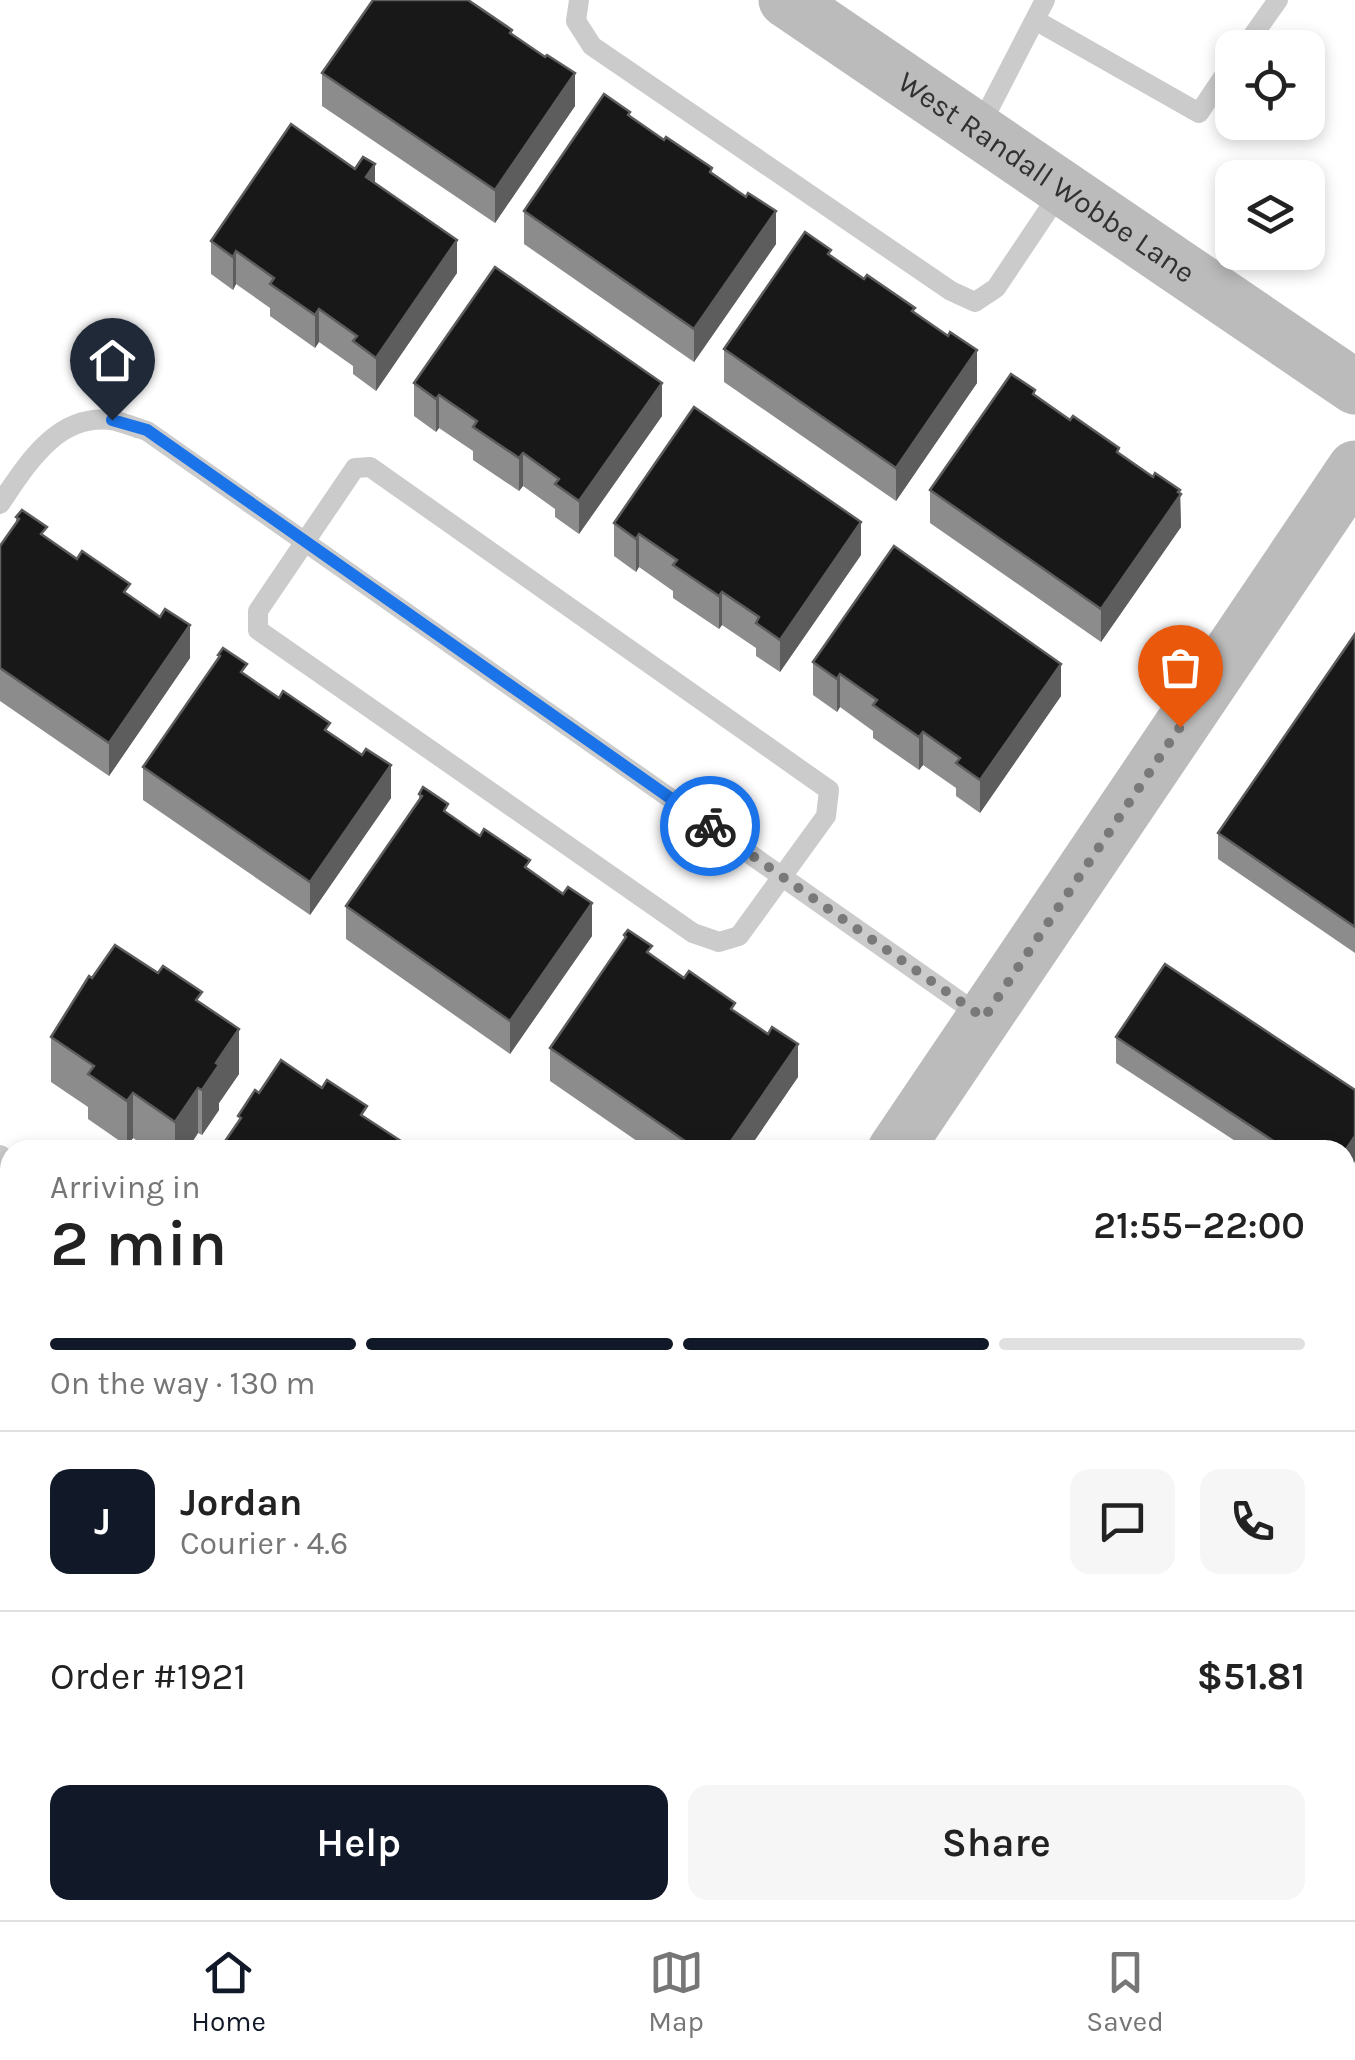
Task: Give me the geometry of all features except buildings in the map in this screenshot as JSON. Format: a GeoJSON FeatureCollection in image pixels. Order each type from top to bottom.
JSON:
{"type":"FeatureCollection","features":[{"type":"Feature","properties":{"kind":"street","name":"West Randall Wobbe Lane"},"geometry":{"type":"LineString","coordinates":[[786,0],[1355,387]]}},
{"type":"Feature","properties":{"kind":"street"},"geometry":{"type":"LineString","coordinates":[[903,1140],[1355,468]]}},
{"type":"Feature","properties":{"kind":"lane"},"geometry":{"type":"LineString","coordinates":[[579,0],[576,21],[592,46],[951,291],[975,302],[996,288],[1062,188]]}},
{"type":"Feature","properties":{"kind":"lane"},"geometry":{"type":"LineString","coordinates":[[978,130],[1045,0]]}},
{"type":"Feature","properties":{"kind":"lane"},"geometry":{"type":"LineString","coordinates":[[1257,30],[1278,0]]}},
{"type":"Feature","properties":{"kind":"lane"},"geometry":{"type":"LineString","coordinates":[[1035,20],[1199,112],[1215,89]]}},
{"type":"Feature","properties":{"kind":"lane"},"geometry":{"type":"LineString","coordinates":[[0,504],[32,457],[55,436],[82,423],[112,420],[147,430],[984,1018]]}},
{"type":"Feature","properties":{"kind":"lane"},"geometry":{"type":"LineString","coordinates":[[370,467],[829,790],[826,816],[781,876],[739,936],[720,942],[693,933],[258,630],[258,610],[356,468],[370,467]]}},
{"type":"Feature","properties":{"kind":"way so far"},"geometry":{"type":"LineString","coordinates":[[710,826],[984,1018],[1180,727]]}},
{"type":"Feature","properties":{"kind":"route"},"geometry":{"type":"LineString","coordinates":[[112,420],[147,430],[710,826]]}}]}
